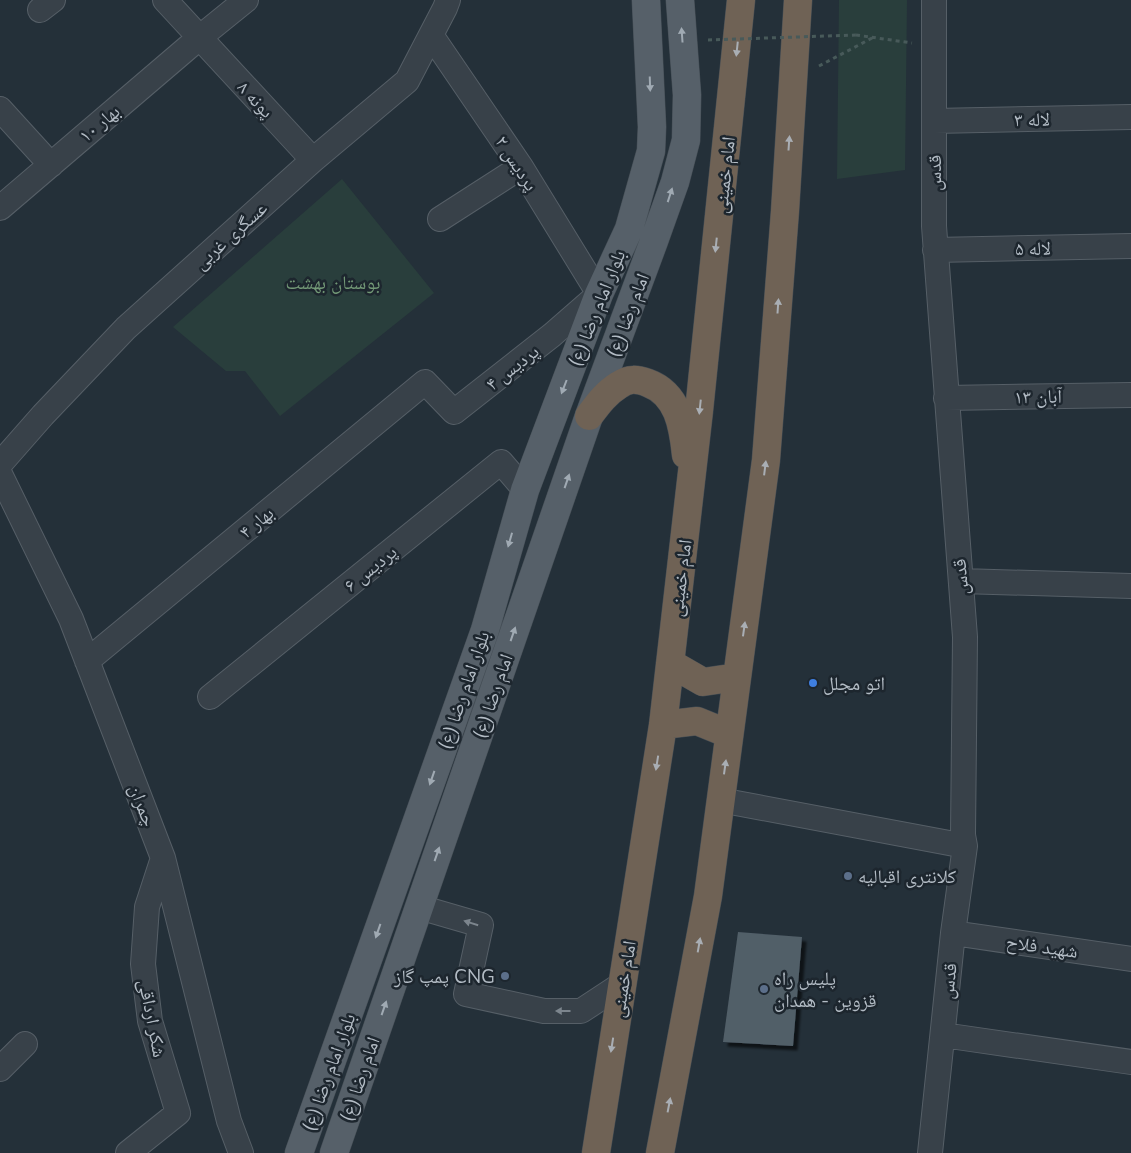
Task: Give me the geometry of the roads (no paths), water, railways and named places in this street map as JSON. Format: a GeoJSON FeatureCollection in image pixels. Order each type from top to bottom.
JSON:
{"type":"FeatureCollection","features":[{"type":"Feature","properties":{"kind":"highway","name":"امام خمینی"},"geometry":{"type":"LineString","coordinates":[[595,1151],[663,725],[690,489],[741,0]]}},
{"type":"Feature","properties":{"kind":"highway"},"geometry":{"type":"LineString","coordinates":[[660,1153],[708,896],[766,460],[798,0]]}},
{"type":"Feature","properties":{"kind":"highway"},"geometry":{"type":"LineString","coordinates":[[589,416],[606,394],[620,384],[636,378],[654,385],[670,398],[678,415],[683,431],[690,489]]}},
{"type":"Feature","properties":{"kind":"highway"},"geometry":{"type":"LineString","coordinates":[[670,663],[703,682],[737,677]]}},
{"type":"Feature","properties":{"kind":"highway"},"geometry":{"type":"LineString","coordinates":[[663,725],[697,721],[729,734]]}},
{"type":"Feature","properties":{"kind":"main road","name":"بلوار امام رضا (ع)"},"geometry":{"type":"LineString","coordinates":[[299,1153],[485,630],[525,490],[599,294],[629,229],[651,151],[652,127],[646,0]]}},
{"type":"Feature","properties":{"kind":"main road","name":"امام رضا (ع)"},"geometry":{"type":"LineString","coordinates":[[334,1153],[589,416],[675,182],[686,140],[687,95],[680,0]]}},
{"type":"Feature","properties":{"kind":"main road"},"geometry":{"type":"LineString","coordinates":[[629,229],[654,241]]}},
{"type":"Feature","properties":{"kind":"street","name":"پونه ۸"},"geometry":{"type":"LineString","coordinates":[[165,0],[313,160]]}},
{"type":"Feature","properties":{"kind":"street","name":"بهار ۱۰"},"geometry":{"type":"LineString","coordinates":[[0,208],[246,0]]}},
{"type":"Feature","properties":{"kind":"street","name":"عسگری غربی"},"geometry":{"type":"LineString","coordinates":[[0,464],[43,415],[126,328],[313,160],[407,81],[448,0]]}},
{"type":"Feature","properties":{"kind":"street","name":"قدس"},"geometry":{"type":"LineString","coordinates":[[930,1153],[953,933],[965,846],[963,835],[965,637],[934,226],[934,0]]}},
{"type":"Feature","properties":{"kind":"street","name":"پردیس ۲"},"geometry":{"type":"LineString","coordinates":[[431,35],[521,167],[599,294]]}},
{"type":"Feature","properties":{"kind":"street"},"geometry":{"type":"LineString","coordinates":[[0,109],[51,165]]}},
{"type":"Feature","properties":{"kind":"street","name":"لاله ۳"},"geometry":{"type":"LineString","coordinates":[[934,121],[1131,117]]}},
{"type":"Feature","properties":{"kind":"street"},"geometry":{"type":"LineString","coordinates":[[440,219],[521,167]]}},
{"type":"Feature","properties":{"kind":"street","name":"لاله ۵"},"geometry":{"type":"LineString","coordinates":[[935,250],[1131,246]]}},
{"type":"Feature","properties":{"kind":"street","name":"پردیس ۴"},"geometry":{"type":"LineString","coordinates":[[425,382],[454,412],[552,335],[599,294]]}},
{"type":"Feature","properties":{"kind":"street","name":"بهار ۴"},"geometry":{"type":"LineString","coordinates":[[87,661],[425,382]]}},
{"type":"Feature","properties":{"kind":"street","name":"۱۳ آبان"},"geometry":{"type":"LineString","coordinates":[[946,398],[1131,395]]}},
{"type":"Feature","properties":{"kind":"street","name":"پردیس ۶"},"geometry":{"type":"LineString","coordinates":[[210,697],[501,462],[525,490]]}},
{"type":"Feature","properties":{"kind":"street","name":"چمران"},"geometry":{"type":"LineString","coordinates":[[0,474],[71,620],[163,858],[229,1121],[241,1153]]}},
{"type":"Feature","properties":{"kind":"street"},"geometry":{"type":"LineString","coordinates":[[960,581],[1131,586]]}},
{"type":"Feature","properties":{"kind":"street"},"geometry":{"type":"LineString","coordinates":[[720,800],[965,846]]}},
{"type":"Feature","properties":{"kind":"street","name":"شکر ارداقی"},"geometry":{"type":"LineString","coordinates":[[128,1153],[178,1113],[150,1021],[144,964],[147,907],[163,858]]}},
{"type":"Feature","properties":{"kind":"street"},"geometry":{"type":"LineString","coordinates":[[419,907],[481,926],[466,994],[544,1011],[581,1011],[622,984]]}},
{"type":"Feature","properties":{"kind":"street","name":"شهید فلاح"},"geometry":{"type":"LineString","coordinates":[[953,933],[1131,959]]}},
{"type":"Feature","properties":{"kind":"street"},"geometry":{"type":"LineString","coordinates":[[943,1035],[1131,1062]]}},
{"type":"Feature","properties":{"kind":"street"},"geometry":{"type":"LineString","coordinates":[[0,1068],[25,1044]]}},
{"type":"Feature","properties":{"kind":"place","name":"اتو مجلل"},"geometry":{"type":"Point","coordinates":[813,683]}},
{"type":"Feature","properties":{"kind":"place","name":"کلانتری اقبالیه"},"geometry":{"type":"Point","coordinates":[848,876]}},
{"type":"Feature","properties":{"kind":"place","name":"پمپ گاز CNG"},"geometry":{"type":"Point","coordinates":[505,976]}},
{"type":"Feature","properties":{"kind":"place","name":"پلیس راه قزوین - همدان"},"geometry":{"type":"Point","coordinates":[764,989]}},
{"type":"Feature","properties":{"kind":"park label","name":"بوستان بهشت"},"geometry":{"type":"Point","coordinates":[333,282]}}]}
